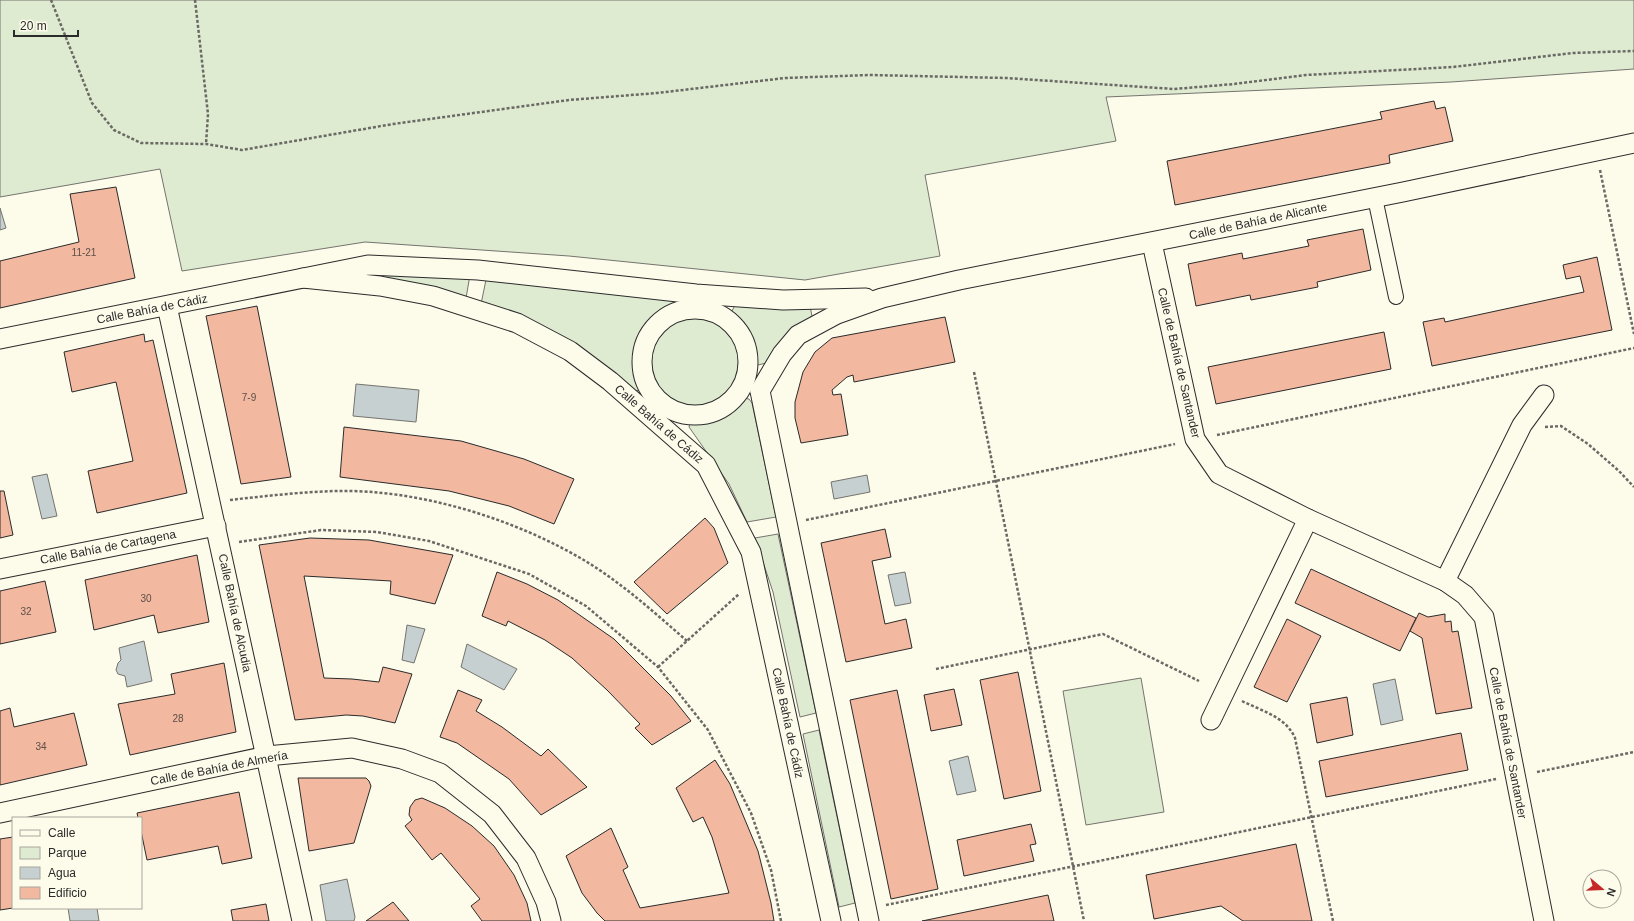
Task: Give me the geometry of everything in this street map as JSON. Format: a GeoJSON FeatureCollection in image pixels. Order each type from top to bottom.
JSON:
{"type":"FeatureCollection","features":[{"type":"Feature","properties":{"kind":"street","name":"Calle de Bahía de Alicante"},"geometry":{"type":"LineString","coordinates":[[752,388],[798,336],[838,314],[882,298],[970,278],[1375,198],[1634,143]]}},
{"type":"Feature","properties":{"kind":"street"},"geometry":{"type":"LineString","coordinates":[[1375,198],[1396,297]]}},
{"type":"Feature","properties":{"kind":"street","name":"Calle de Bahía de Santander"},"geometry":{"type":"LineString","coordinates":[[1152,243],[1196,440],[1219,474],[1308,519],[1445,581],[1466,595],[1484,617],[1544,921]]}},
{"type":"Feature","properties":{"kind":"street","name":"Calle Bahía de Cádiz"},"geometry":{"type":"LineString","coordinates":[[0,339],[368,265],[478,270],[695,301]]}},
{"type":"Feature","properties":{"kind":"street","name":"Calle Bahía de Cádiz"},"geometry":{"type":"LineString","coordinates":[[303,278],[380,286],[433,296],[517,323],[570,351],[610,381],[653,408],[706,465],[750,552],[831,921]]}},
{"type":"Feature","properties":{"kind":"street","name":"Calle de Bahía de Alicante"},"geometry":{"type":"LineString","coordinates":[[695,301],[882,298]]}},
{"type":"Feature","properties":{"kind":"street"},"geometry":{"type":"LineString","coordinates":[[752,388],[734,399],[722,409],[706,415],[689,416],[653,408],[642,371],[642,352],[649,335],[660,321],[695,301],[728,320],[740,333],[747,350],[748,368],[752,388],[874,914]]}},
{"type":"Feature","properties":{"kind":"street","name":"Calle Bahía de Alcudia"},"geometry":{"type":"LineString","coordinates":[[167,306],[302,921]]}},
{"type":"Feature","properties":{"kind":"street"},"geometry":{"type":"LineString","coordinates":[[1445,581],[1522,425],[1544,395]]}},
{"type":"Feature","properties":{"kind":"street"},"geometry":{"type":"LineString","coordinates":[[1211,720],[1308,519]]}},
{"type":"Feature","properties":{"kind":"street","name":"Calle Bahía de Cartagena"},"geometry":{"type":"LineString","coordinates":[[0,569],[216,526]]}},
{"type":"Feature","properties":{"kind":"street","name":"Calle de Bahía de Almería"},"geometry":{"type":"LineString","coordinates":[[0,813],[267,756],[352,748],[402,759],[440,773],[492,814],[526,858],[546,902],[551,921]]}},
{"type":"Feature","properties":{"kind":"path"},"geometry":{"type":"LineString","coordinates":[[51,0],[92,103],[114,130],[141,143],[206,144],[242,150],[393,124],[569,100],[657,93],[785,78],[870,75],[1006,78],[1174,89],[1234,84],[1306,75],[1453,67],[1573,53],[1634,51]]}},
{"type":"Feature","properties":{"kind":"path"},"geometry":{"type":"LineString","coordinates":[[195,0],[208,114],[206,144]]}},
{"type":"Feature","properties":{"kind":"path"},"geometry":{"type":"LineString","coordinates":[[1601,173],[1634,334]]}},
{"type":"Feature","properties":{"kind":"path"},"geometry":{"type":"LineString","coordinates":[[1214,436],[1634,348]]}},
{"type":"Feature","properties":{"kind":"path"},"geometry":{"type":"LineString","coordinates":[[974,372],[1028,650],[1084,921]]}},
{"type":"Feature","properties":{"kind":"path"},"geometry":{"type":"LineString","coordinates":[[1539,427],[1561,426],[1588,444],[1634,487]]}},
{"type":"Feature","properties":{"kind":"path"},"geometry":{"type":"LineString","coordinates":[[803,520],[1182,442]]}},
{"type":"Feature","properties":{"kind":"path"},"geometry":{"type":"LineString","coordinates":[[224,500],[337,491],[401,496],[463,508],[523,530],[587,562],[644,603],[687,641]]}},
{"type":"Feature","properties":{"kind":"path"},"geometry":{"type":"LineString","coordinates":[[233,543],[321,530],[378,532],[429,541],[529,574],[586,606],[658,667],[708,730],[751,813],[770,870],[781,921]]}},
{"type":"Feature","properties":{"kind":"path"},"geometry":{"type":"LineString","coordinates":[[658,667],[742,591]]}},
{"type":"Feature","properties":{"kind":"path"},"geometry":{"type":"LineString","coordinates":[[936,669],[1103,634],[1199,681]]}},
{"type":"Feature","properties":{"kind":"path"},"geometry":{"type":"LineString","coordinates":[[1239,700],[1283,721],[1291,729],[1295,738],[1333,921]]}},
{"type":"Feature","properties":{"kind":"path"},"geometry":{"type":"LineString","coordinates":[[1537,772],[1634,752]]}},
{"type":"Feature","properties":{"kind":"path"},"geometry":{"type":"LineString","coordinates":[[874,914],[1073,867],[1500,778]]}},
{"type":"Feature","properties":{"kind":"green space"},"geometry":{"type":"Polygon","coordinates":[[[0,0],[1634,0],[1634,69],[1451,82],[1106,97],[1116,141],[925,175],[940,256],[805,280],[569,256],[365,242],[182,271],[160,169],[0,197],[0,0]]]}},
{"type":"Feature","properties":{"kind":"green space"},"geometry":{"type":"Polygon","coordinates":[[[373,273],[470,275],[466,298],[372,277],[373,273]]]}},
{"type":"Feature","properties":{"kind":"green space"},"geometry":{"type":"Polygon","coordinates":[[[487,275],[676,298],[678,302],[676,306],[655,320],[647,329],[642,339],[636,362],[640,387],[639,390],[636,391],[618,376],[481,304],[487,275]]]}},
{"type":"Feature","properties":{"kind":"green space"},"geometry":{"type":"Polygon","coordinates":[[[735,305],[810,306],[812,316],[798,326],[766,363],[758,365],[754,360],[750,339],[731,313],[735,305]]]}},
{"type":"Feature","properties":{"kind":"green space"},"geometry":{"type":"Polygon","coordinates":[[[695,316],[713,320],[728,330],[738,345],[742,363],[738,381],[728,396],[713,406],[695,410],[677,406],[662,396],[652,381],[648,363],[652,345],[662,330],[677,320],[695,316]]]}},
{"type":"Feature","properties":{"kind":"green space"},"geometry":{"type":"Polygon","coordinates":[[[743,398],[749,399],[752,403],[776,517],[747,522],[729,484],[689,427],[690,423],[692,422],[710,419],[720,415],[743,398]]]}},
{"type":"Feature","properties":{"kind":"green space"},"geometry":{"type":"Polygon","coordinates":[[[778,534],[816,713],[800,717],[773,592],[755,538],[778,534]]]}},
{"type":"Feature","properties":{"kind":"green space"},"geometry":{"type":"Polygon","coordinates":[[[1141,678],[1164,812],[1086,825],[1063,691],[1141,678]]]}},
{"type":"Feature","properties":{"kind":"green space"},"geometry":{"type":"Polygon","coordinates":[[[819,730],[855,903],[839,907],[803,734],[819,730]]]}},
{"type":"Feature","properties":{"kind":"water"},"geometry":{"type":"Polygon","coordinates":[[[0,208],[6,228],[0,230],[0,208]]]}},
{"type":"Feature","properties":{"kind":"water"},"geometry":{"type":"Polygon","coordinates":[[[356,384],[419,390],[416,422],[353,416],[356,384]]]}},
{"type":"Feature","properties":{"kind":"water"},"geometry":{"type":"Polygon","coordinates":[[[47,474],[57,516],[42,519],[32,477],[47,474]]]}},
{"type":"Feature","properties":{"kind":"water"},"geometry":{"type":"Polygon","coordinates":[[[867,475],[870,492],[834,499],[831,482],[867,475]]]}},
{"type":"Feature","properties":{"kind":"water"},"geometry":{"type":"Polygon","coordinates":[[[905,572],[911,603],[895,606],[888,575],[905,572]]]}},
{"type":"Feature","properties":{"kind":"water"},"geometry":{"type":"Polygon","coordinates":[[[407,625],[425,629],[414,663],[402,660],[407,625]]]}},
{"type":"Feature","properties":{"kind":"water"},"geometry":{"type":"Polygon","coordinates":[[[144,641],[152,681],[127,687],[125,676],[118,674],[116,670],[118,663],[121,660],[119,648],[144,641]]]}},
{"type":"Feature","properties":{"kind":"water"},"geometry":{"type":"Polygon","coordinates":[[[467,644],[517,669],[504,690],[461,667],[467,644]]]}},
{"type":"Feature","properties":{"kind":"water"},"geometry":{"type":"Polygon","coordinates":[[[1395,679],[1403,720],[1381,725],[1373,684],[1395,679]]]}},
{"type":"Feature","properties":{"kind":"water"},"geometry":{"type":"Polygon","coordinates":[[[968,756],[976,791],[957,795],[949,761],[968,756]]]}},
{"type":"Feature","properties":{"kind":"water"},"geometry":{"type":"Polygon","coordinates":[[[347,879],[355,917],[354,921],[326,921],[320,885],[347,879]]]}},
{"type":"Feature","properties":{"kind":"water"},"geometry":{"type":"Polygon","coordinates":[[[68,909],[97,909],[99,921],[70,921],[68,909]]]}},
{"type":"Feature","properties":{"kind":"building"},"geometry":{"type":"Polygon","coordinates":[[[1434,101],[1436,109],[1445,107],[1453,141],[1389,155],[1390,163],[1175,205],[1167,161],[1382,119],[1380,112],[1434,101]]]}},
{"type":"Feature","properties":{"kind":"building"},"geometry":{"type":"Polygon","coordinates":[[[116,187],[135,278],[0,308],[0,261],[79,242],[70,194],[116,187]]]}},
{"type":"Feature","properties":{"kind":"building"},"geometry":{"type":"Polygon","coordinates":[[[1363,229],[1371,270],[1317,282],[1318,287],[1251,300],[1250,295],[1196,306],[1188,264],[1242,253],[1243,259],[1309,246],[1307,240],[1363,229]]]}},
{"type":"Feature","properties":{"kind":"building"},"geometry":{"type":"Polygon","coordinates":[[[1597,257],[1612,330],[1432,366],[1423,322],[1444,318],[1445,322],[1584,292],[1580,276],[1566,279],[1563,265],[1597,257]]]}},
{"type":"Feature","properties":{"kind":"building"},"geometry":{"type":"Polygon","coordinates":[[[257,306],[291,477],[241,484],[206,316],[257,306]]]}},
{"type":"Feature","properties":{"kind":"building"},"geometry":{"type":"Polygon","coordinates":[[[945,317],[955,362],[854,382],[853,375],[847,377],[832,390],[833,395],[841,394],[848,435],[801,443],[795,418],[795,402],[803,372],[815,352],[832,338],[945,317]]]}},
{"type":"Feature","properties":{"kind":"building"},"geometry":{"type":"Polygon","coordinates":[[[1384,332],[1391,369],[1216,404],[1208,367],[1384,332]]]}},
{"type":"Feature","properties":{"kind":"building"},"geometry":{"type":"Polygon","coordinates":[[[144,334],[145,342],[153,340],[187,493],[97,513],[88,471],[133,461],[116,382],[72,392],[64,352],[144,334]]]}},
{"type":"Feature","properties":{"kind":"building"},"geometry":{"type":"Polygon","coordinates":[[[344,427],[461,441],[524,459],[574,479],[554,524],[509,506],[449,491],[340,477],[344,427]]]}},
{"type":"Feature","properties":{"kind":"building"},"geometry":{"type":"Polygon","coordinates":[[[0,491],[4,491],[13,535],[0,538],[0,491]]]}},
{"type":"Feature","properties":{"kind":"building"},"geometry":{"type":"Polygon","coordinates":[[[705,518],[714,528],[728,563],[667,614],[634,582],[705,518]]]}},
{"type":"Feature","properties":{"kind":"building"},"geometry":{"type":"Polygon","coordinates":[[[885,529],[891,557],[872,561],[885,624],[906,619],[912,648],[846,662],[821,543],[885,529]]]}},
{"type":"Feature","properties":{"kind":"building"},"geometry":{"type":"Polygon","coordinates":[[[310,538],[369,540],[453,555],[435,604],[390,594],[391,581],[304,576],[324,678],[379,682],[383,667],[412,674],[395,723],[363,716],[346,715],[295,720],[259,545],[310,538]]]}},
{"type":"Feature","properties":{"kind":"building"},"geometry":{"type":"Polygon","coordinates":[[[197,555],[209,622],[158,633],[154,615],[94,630],[85,580],[197,555]]]}},
{"type":"Feature","properties":{"kind":"building"},"geometry":{"type":"Polygon","coordinates":[[[1311,569],[1416,618],[1400,651],[1295,603],[1311,569]]]}},
{"type":"Feature","properties":{"kind":"building"},"geometry":{"type":"Polygon","coordinates":[[[497,572],[527,584],[558,600],[614,639],[671,696],[691,721],[652,745],[635,728],[640,724],[607,690],[572,658],[545,640],[508,621],[506,626],[482,616],[497,572]]]}},
{"type":"Feature","properties":{"kind":"building"},"geometry":{"type":"Polygon","coordinates":[[[45,581],[56,632],[0,644],[0,591],[45,581]]]}},
{"type":"Feature","properties":{"kind":"building"},"geometry":{"type":"Polygon","coordinates":[[[1419,613],[1428,617],[1445,614],[1445,622],[1451,621],[1452,632],[1458,631],[1472,708],[1436,714],[1422,638],[1410,631],[1419,613]]]}},
{"type":"Feature","properties":{"kind":"building"},"geometry":{"type":"Polygon","coordinates":[[[1287,619],[1321,636],[1287,702],[1254,687],[1287,619]]]}},
{"type":"Feature","properties":{"kind":"building"},"geometry":{"type":"Polygon","coordinates":[[[224,663],[236,732],[130,755],[118,704],[175,694],[171,674],[224,663]]]}},
{"type":"Feature","properties":{"kind":"building"},"geometry":{"type":"Polygon","coordinates":[[[1018,672],[1041,791],[1004,799],[980,680],[1018,672]]]}},
{"type":"Feature","properties":{"kind":"building"},"geometry":{"type":"Polygon","coordinates":[[[954,689],[962,725],[931,731],[924,695],[954,689]]]}},
{"type":"Feature","properties":{"kind":"building"},"geometry":{"type":"Polygon","coordinates":[[[458,690],[482,700],[476,711],[502,727],[541,756],[548,749],[587,787],[541,815],[509,779],[457,743],[440,737],[458,690]]]}},
{"type":"Feature","properties":{"kind":"building"},"geometry":{"type":"Polygon","coordinates":[[[897,690],[938,889],[891,899],[850,700],[897,690]]]}},
{"type":"Feature","properties":{"kind":"building"},"geometry":{"type":"Polygon","coordinates":[[[1347,697],[1353,735],[1317,743],[1310,704],[1347,697]]]}},
{"type":"Feature","properties":{"kind":"building"},"geometry":{"type":"Polygon","coordinates":[[[10,708],[14,727],[74,713],[87,765],[0,785],[0,711],[10,708]]]}},
{"type":"Feature","properties":{"kind":"building"},"geometry":{"type":"Polygon","coordinates":[[[1461,733],[1468,770],[1326,797],[1319,761],[1461,733]]]}},
{"type":"Feature","properties":{"kind":"building"},"geometry":{"type":"Polygon","coordinates":[[[715,760],[730,784],[758,851],[774,921],[605,921],[582,893],[566,856],[611,828],[628,867],[623,870],[640,908],[729,893],[712,837],[703,817],[693,822],[676,788],[715,760]]]}},
{"type":"Feature","properties":{"kind":"building"},"geometry":{"type":"Polygon","coordinates":[[[298,778],[366,778],[369,781],[371,786],[354,843],[309,851],[298,778]]]}},
{"type":"Feature","properties":{"kind":"building"},"geometry":{"type":"Polygon","coordinates":[[[239,792],[252,858],[222,864],[218,846],[147,860],[142,836],[142,817],[138,817],[137,813],[239,792]]]}},
{"type":"Feature","properties":{"kind":"building"},"geometry":{"type":"Polygon","coordinates":[[[422,798],[445,808],[472,826],[494,846],[514,875],[527,903],[531,921],[482,921],[471,906],[480,899],[441,853],[432,860],[405,826],[412,820],[409,815],[410,807],[415,800],[422,798]]]}},
{"type":"Feature","properties":{"kind":"building"},"geometry":{"type":"Polygon","coordinates":[[[1031,824],[1036,844],[1030,845],[1034,861],[964,876],[957,840],[1031,824]]]}},
{"type":"Feature","properties":{"kind":"building"},"geometry":{"type":"Polygon","coordinates":[[[12,837],[12,908],[0,910],[0,839],[12,837]]]}},
{"type":"Feature","properties":{"kind":"building"},"geometry":{"type":"Polygon","coordinates":[[[1296,844],[1312,921],[1243,921],[1221,906],[1154,919],[1146,875],[1296,844]]]}},
{"type":"Feature","properties":{"kind":"building"},"geometry":{"type":"Polygon","coordinates":[[[1048,895],[1054,921],[922,921],[1048,895]]]}},
{"type":"Feature","properties":{"kind":"building"},"geometry":{"type":"Polygon","coordinates":[[[393,902],[409,921],[366,921],[393,902]]]}},
{"type":"Feature","properties":{"kind":"building"},"geometry":{"type":"Polygon","coordinates":[[[266,904],[269,921],[233,921],[231,910],[266,904]]]}}]}
